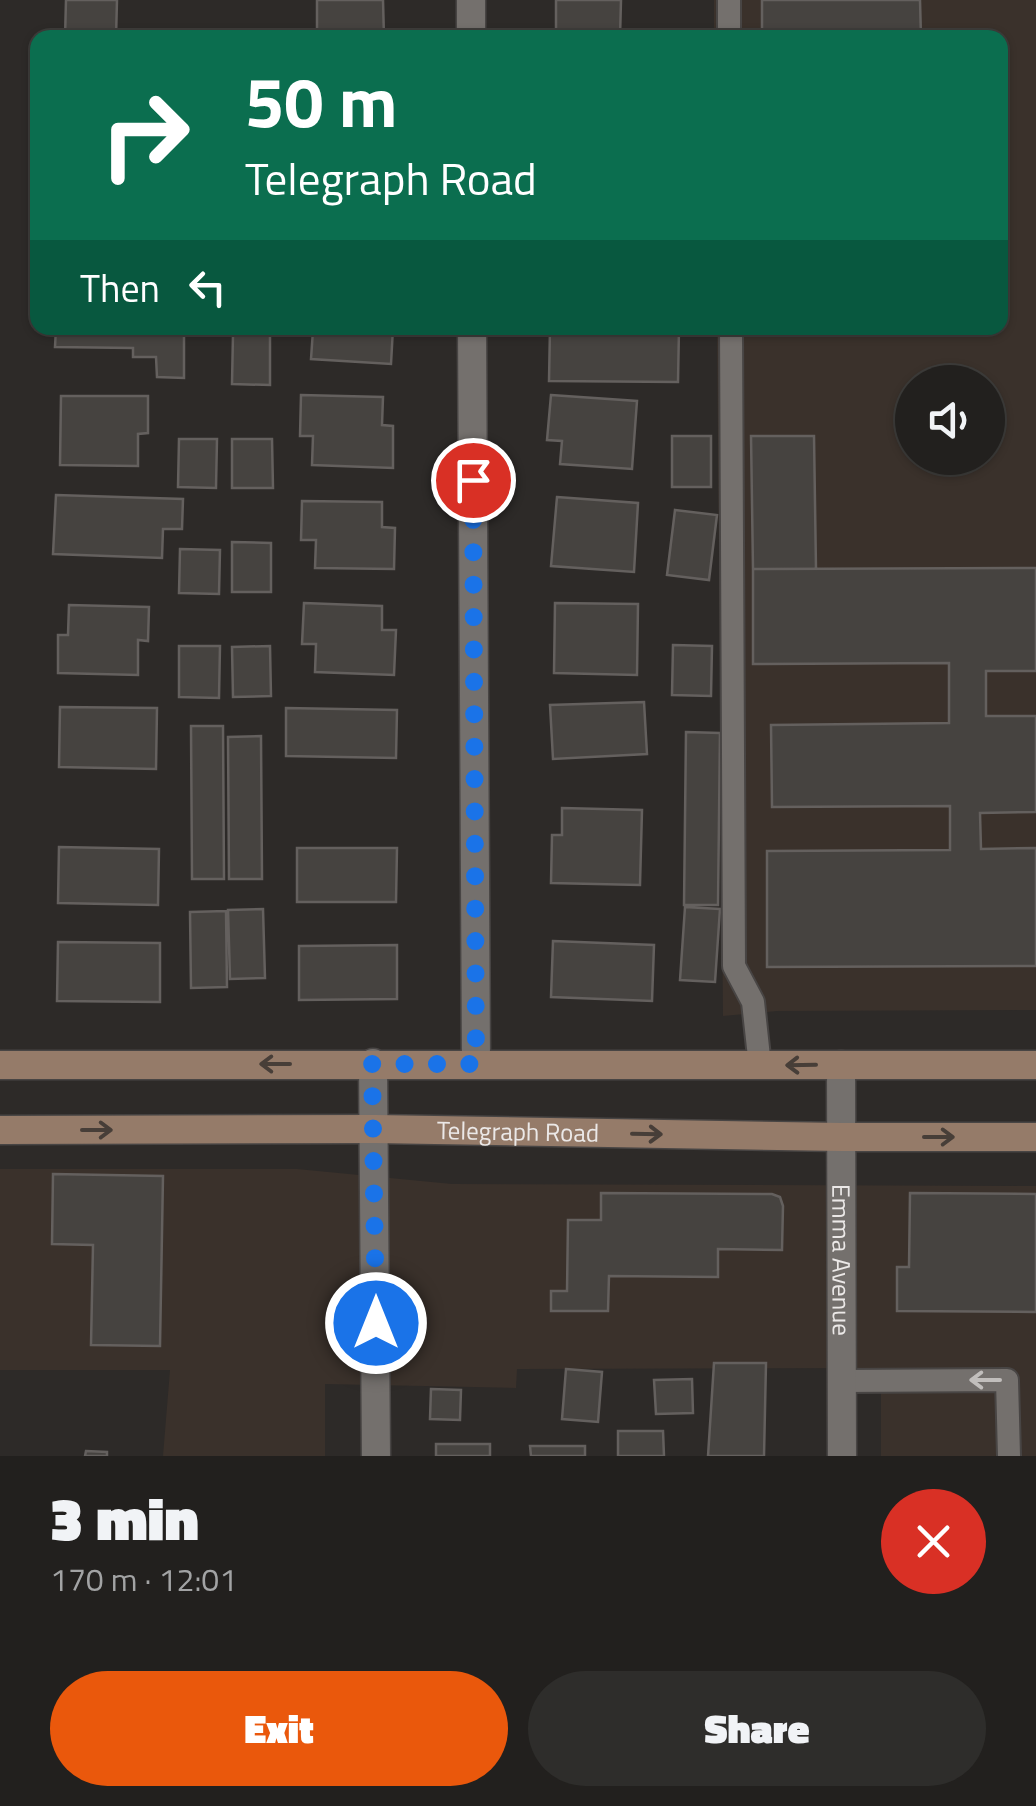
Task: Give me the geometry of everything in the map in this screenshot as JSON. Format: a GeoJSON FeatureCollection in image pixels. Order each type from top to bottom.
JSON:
{"type":"FeatureCollection","features":[{"type":"Feature","properties":{"kind":"main road"},"geometry":{"type":"LineString","coordinates":[[0,1065],[1036,1065]]}},
{"type":"Feature","properties":{"kind":"main road","name":"Telegraph Road"},"geometry":{"type":"LineString","coordinates":[[0,1130],[375,1129],[1036,1137]]}},
{"type":"Feature","properties":{"kind":"street"},"geometry":{"type":"LineString","coordinates":[[471,0],[471,30]]}},
{"type":"Feature","properties":{"kind":"street"},"geometry":{"type":"LineString","coordinates":[[472,335],[476,1064]]}},
{"type":"Feature","properties":{"kind":"street"},"geometry":{"type":"LineString","coordinates":[[372,1064],[376,1456]]}},
{"type":"Feature","properties":{"kind":"street","name":"Emma Avenue"},"geometry":{"type":"LineString","coordinates":[[841,1065],[842,1456]]}},
{"type":"Feature","properties":{"kind":"lane"},"geometry":{"type":"LineString","coordinates":[[729,0],[729,30]]}},
{"type":"Feature","properties":{"kind":"lane"},"geometry":{"type":"LineString","coordinates":[[730,335],[734,966],[753,1002],[760,1066]]}},
{"type":"Feature","properties":{"kind":"lane"},"geometry":{"type":"LineString","coordinates":[[842,1381],[1007,1380],[1009,1456]]}},
{"type":"Feature","properties":{"kind":"shaded area"},"geometry":{"type":"Polygon","coordinates":[[[714,0],[1036,0],[1036,1010],[777,1011],[723,1016],[717,335],[1008,335],[1008,30],[714,30],[714,0]]]}},
{"type":"Feature","properties":{"kind":"shaded area"},"geometry":{"type":"Polygon","coordinates":[[[0,1169],[297,1169],[452,1184],[1036,1186],[1036,1456],[881,1456],[881,1368],[517,1369],[516,1388],[325,1384],[325,1456],[163,1456],[170,1370],[0,1370],[0,1169]]]}},
{"type":"Feature","properties":{"kind":"building"},"geometry":{"type":"Polygon","coordinates":[[[66,0],[117,0],[116,30],[65,30],[66,0]]]}},
{"type":"Feature","properties":{"kind":"building"},"geometry":{"type":"Polygon","coordinates":[[[317,0],[383,0],[384,30],[317,30],[317,0]]]}},
{"type":"Feature","properties":{"kind":"building"},"geometry":{"type":"Polygon","coordinates":[[[556,0],[621,0],[620,30],[556,30],[556,0]]]}},
{"type":"Feature","properties":{"kind":"building"},"geometry":{"type":"Polygon","coordinates":[[[762,0],[920,0],[921,30],[762,30],[762,0]]]}},
{"type":"Feature","properties":{"kind":"building"},"geometry":{"type":"Polygon","coordinates":[[[56,335],[184,335],[184,378],[157,377],[156,357],[133,357],[133,348],[55,347],[56,335]]]}},
{"type":"Feature","properties":{"kind":"building"},"geometry":{"type":"Polygon","coordinates":[[[233,335],[270,335],[270,385],[232,384],[233,335]]]}},
{"type":"Feature","properties":{"kind":"building"},"geometry":{"type":"Polygon","coordinates":[[[313,335],[393,335],[391,364],[311,359],[313,335]]]}},
{"type":"Feature","properties":{"kind":"building"},"geometry":{"type":"Polygon","coordinates":[[[550,335],[679,335],[678,382],[549,381],[550,335]]]}},
{"type":"Feature","properties":{"kind":"building"},"geometry":{"type":"Polygon","coordinates":[[[301,395],[383,397],[382,425],[393,426],[393,468],[312,465],[313,436],[300,436],[301,395]]]}},
{"type":"Feature","properties":{"kind":"building"},"geometry":{"type":"Polygon","coordinates":[[[551,395],[637,401],[632,469],[560,464],[562,441],[547,440],[551,395]]]}},
{"type":"Feature","properties":{"kind":"building"},"geometry":{"type":"Polygon","coordinates":[[[61,396],[148,396],[148,433],[138,434],[138,466],[60,465],[61,396]]]}},
{"type":"Feature","properties":{"kind":"building"},"geometry":{"type":"Polygon","coordinates":[[[672,436],[711,436],[711,487],[672,487],[672,436]]]}},
{"type":"Feature","properties":{"kind":"building"},"geometry":{"type":"Polygon","coordinates":[[[751,436],[814,436],[816,569],[753,569],[751,436]]]}},
{"type":"Feature","properties":{"kind":"building"},"geometry":{"type":"Polygon","coordinates":[[[179,439],[217,439],[216,488],[178,487],[179,439]]]}},
{"type":"Feature","properties":{"kind":"building"},"geometry":{"type":"Polygon","coordinates":[[[232,439],[272,439],[273,488],[232,488],[232,439]]]}},
{"type":"Feature","properties":{"kind":"building"},"geometry":{"type":"Polygon","coordinates":[[[56,495],[183,499],[182,529],[163,529],[162,558],[53,554],[56,495]]]}},
{"type":"Feature","properties":{"kind":"building"},"geometry":{"type":"Polygon","coordinates":[[[557,497],[638,503],[634,572],[551,566],[557,497]]]}},
{"type":"Feature","properties":{"kind":"building"},"geometry":{"type":"Polygon","coordinates":[[[302,501],[382,502],[382,527],[395,528],[394,569],[315,568],[316,540],[301,540],[302,501]]]}},
{"type":"Feature","properties":{"kind":"building"},"geometry":{"type":"Polygon","coordinates":[[[675,510],[717,515],[709,580],[667,575],[675,510]]]}},
{"type":"Feature","properties":{"kind":"building"},"geometry":{"type":"Polygon","coordinates":[[[232,542],[271,543],[271,592],[232,592],[232,542]]]}},
{"type":"Feature","properties":{"kind":"building"},"geometry":{"type":"Polygon","coordinates":[[[180,549],[220,550],[219,594],[179,593],[180,549]]]}},
{"type":"Feature","properties":{"kind":"building"},"geometry":{"type":"Polygon","coordinates":[[[1036,568],[1036,671],[986,671],[986,716],[1036,716],[1036,812],[980,813],[981,849],[1036,848],[1036,966],[767,967],[767,851],[950,850],[950,806],[772,807],[771,725],[949,723],[949,663],[753,664],[753,569],[1036,568]]]}},
{"type":"Feature","properties":{"kind":"building"},"geometry":{"type":"Polygon","coordinates":[[[304,603],[382,606],[382,630],[396,630],[394,675],[315,672],[316,644],[302,644],[304,603]]]}},
{"type":"Feature","properties":{"kind":"building"},"geometry":{"type":"Polygon","coordinates":[[[555,603],[638,604],[637,675],[554,673],[555,603]]]}},
{"type":"Feature","properties":{"kind":"building"},"geometry":{"type":"Polygon","coordinates":[[[69,605],[149,607],[148,641],[138,640],[138,675],[58,673],[58,635],[68,635],[69,605]]]}},
{"type":"Feature","properties":{"kind":"building"},"geometry":{"type":"Polygon","coordinates":[[[673,645],[712,646],[711,696],[672,695],[673,645]]]}},
{"type":"Feature","properties":{"kind":"building"},"geometry":{"type":"Polygon","coordinates":[[[179,646],[220,646],[219,698],[179,697],[179,646]]]}},
{"type":"Feature","properties":{"kind":"building"},"geometry":{"type":"Polygon","coordinates":[[[270,646],[271,696],[233,697],[232,647],[270,646]]]}},
{"type":"Feature","properties":{"kind":"building"},"geometry":{"type":"Polygon","coordinates":[[[644,702],[647,754],[553,759],[550,705],[644,702]]]}},
{"type":"Feature","properties":{"kind":"building"},"geometry":{"type":"Polygon","coordinates":[[[60,707],[157,708],[156,769],[59,767],[60,707]]]}},
{"type":"Feature","properties":{"kind":"building"},"geometry":{"type":"Polygon","coordinates":[[[286,708],[397,710],[396,758],[286,756],[286,708]]]}},
{"type":"Feature","properties":{"kind":"building"},"geometry":{"type":"Polygon","coordinates":[[[191,726],[223,726],[224,879],[192,879],[191,726]]]}},
{"type":"Feature","properties":{"kind":"building"},"geometry":{"type":"Polygon","coordinates":[[[686,732],[720,733],[718,905],[684,905],[686,732]]]}},
{"type":"Feature","properties":{"kind":"building"},"geometry":{"type":"Polygon","coordinates":[[[261,736],[262,879],[229,879],[228,737],[261,736]]]}},
{"type":"Feature","properties":{"kind":"building"},"geometry":{"type":"Polygon","coordinates":[[[562,808],[642,810],[640,885],[551,883],[552,835],[562,835],[562,808]]]}},
{"type":"Feature","properties":{"kind":"building"},"geometry":{"type":"Polygon","coordinates":[[[59,847],[159,849],[158,905],[58,903],[59,847]]]}},
{"type":"Feature","properties":{"kind":"building"},"geometry":{"type":"Polygon","coordinates":[[[297,848],[397,848],[396,902],[297,902],[297,848]]]}},
{"type":"Feature","properties":{"kind":"building"},"geometry":{"type":"Polygon","coordinates":[[[685,907],[720,909],[715,982],[680,980],[685,907]]]}},
{"type":"Feature","properties":{"kind":"building"},"geometry":{"type":"Polygon","coordinates":[[[263,909],[265,978],[230,979],[228,910],[263,909]]]}},
{"type":"Feature","properties":{"kind":"building"},"geometry":{"type":"Polygon","coordinates":[[[226,911],[227,987],[191,988],[190,912],[226,911]]]}},
{"type":"Feature","properties":{"kind":"building"},"geometry":{"type":"Polygon","coordinates":[[[553,941],[654,945],[652,1001],[551,997],[553,941]]]}},
{"type":"Feature","properties":{"kind":"building"},"geometry":{"type":"Polygon","coordinates":[[[58,942],[160,943],[160,1002],[57,1001],[58,942]]]}},
{"type":"Feature","properties":{"kind":"building"},"geometry":{"type":"Polygon","coordinates":[[[397,945],[397,999],[299,1000],[299,946],[397,945]]]}},
{"type":"Feature","properties":{"kind":"building"},"geometry":{"type":"Polygon","coordinates":[[[53,1174],[163,1176],[160,1346],[91,1345],[93,1245],[52,1244],[53,1174]]]}},
{"type":"Feature","properties":{"kind":"building"},"geometry":{"type":"Polygon","coordinates":[[[601,1193],[772,1194],[780,1197],[783,1206],[782,1250],[718,1249],[718,1277],[609,1276],[608,1311],[551,1311],[551,1291],[567,1291],[568,1220],[601,1220],[601,1193]]]}},
{"type":"Feature","properties":{"kind":"building"},"geometry":{"type":"Polygon","coordinates":[[[910,1193],[1036,1194],[1036,1312],[897,1311],[897,1267],[909,1267],[910,1193]]]}},
{"type":"Feature","properties":{"kind":"building"},"geometry":{"type":"Polygon","coordinates":[[[714,1363],[766,1363],[764,1456],[708,1456],[714,1363]]]}},
{"type":"Feature","properties":{"kind":"building"},"geometry":{"type":"Polygon","coordinates":[[[566,1369],[602,1372],[598,1422],[562,1419],[566,1369]]]}},
{"type":"Feature","properties":{"kind":"building"},"geometry":{"type":"Polygon","coordinates":[[[692,1379],[693,1413],[656,1414],[654,1380],[692,1379]]]}},
{"type":"Feature","properties":{"kind":"building"},"geometry":{"type":"Polygon","coordinates":[[[431,1389],[461,1390],[460,1420],[430,1419],[431,1389]]]}},
{"type":"Feature","properties":{"kind":"building"},"geometry":{"type":"Polygon","coordinates":[[[618,1431],[663,1431],[664,1456],[618,1456],[618,1431]]]}},
{"type":"Feature","properties":{"kind":"building"},"geometry":{"type":"Polygon","coordinates":[[[436,1444],[490,1444],[490,1456],[436,1456],[436,1444]]]}},
{"type":"Feature","properties":{"kind":"building"},"geometry":{"type":"Polygon","coordinates":[[[530,1446],[585,1446],[585,1456],[531,1456],[530,1446]]]}},
{"type":"Feature","properties":{"kind":"building"},"geometry":{"type":"Polygon","coordinates":[[[86,1451],[107,1452],[107,1456],[85,1456],[86,1451]]]}},
{"type":"Feature","properties":{"kind":"route"},"geometry":{"type":"LineString","coordinates":[[376,1323],[372,1064],[476,1064],[473,480]]}}]}
